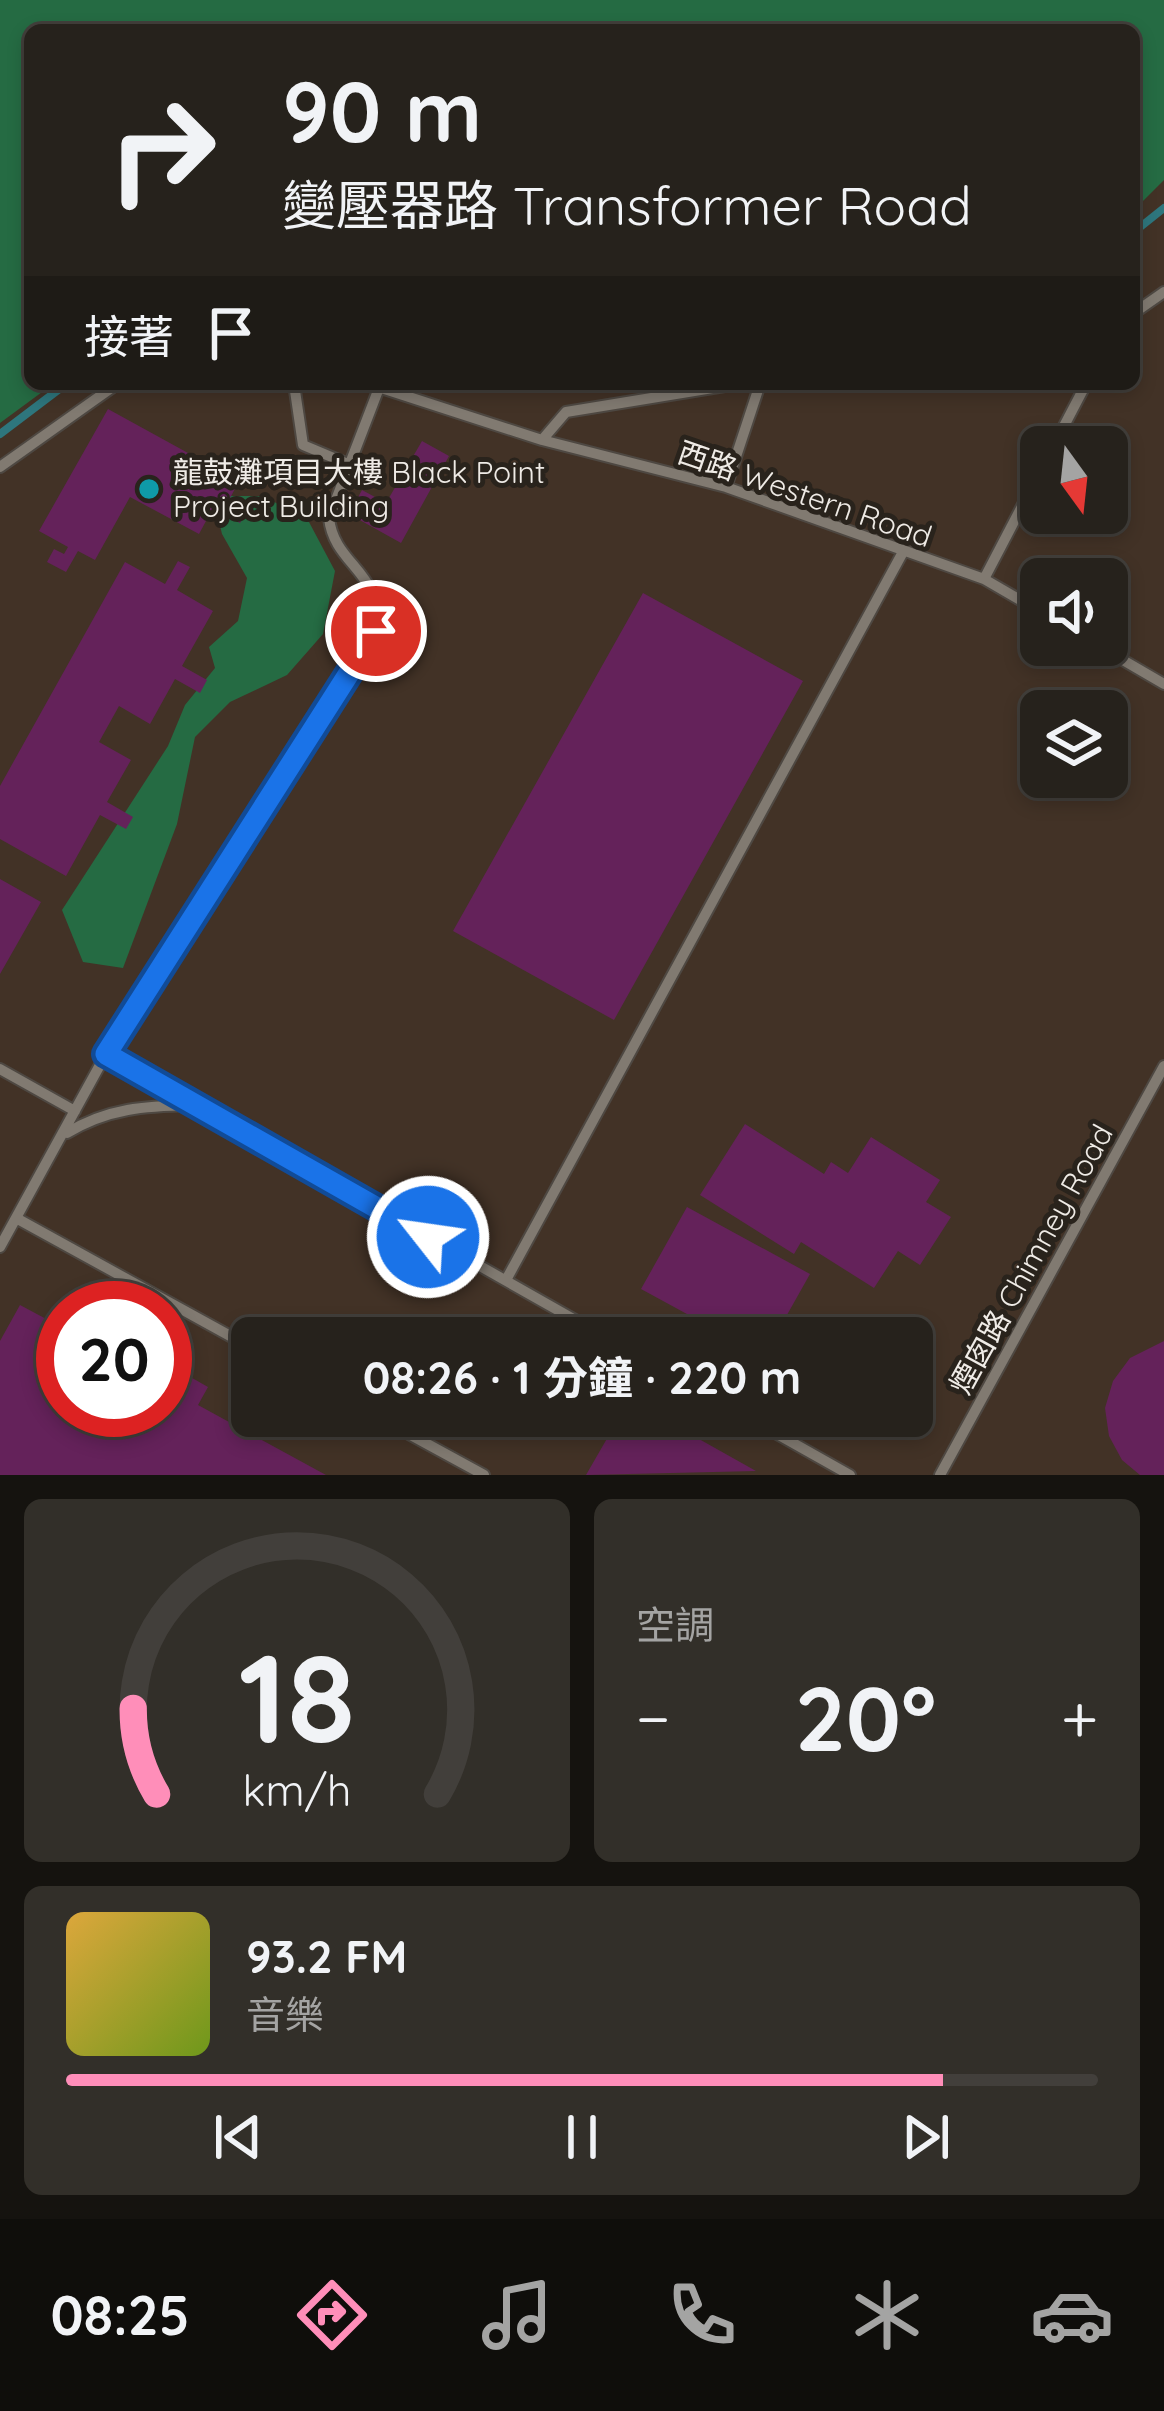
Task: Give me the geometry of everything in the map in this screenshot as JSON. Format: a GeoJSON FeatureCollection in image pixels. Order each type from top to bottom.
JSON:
{"type":"FeatureCollection","features":[{"type":"Feature","properties":{"kind":"lane"},"geometry":{"type":"LineString","coordinates":[[0,467],[109,390]]}},
{"type":"Feature","properties":{"kind":"lane"},"geometry":{"type":"LineString","coordinates":[[295,390],[303,445],[348,464]]}},
{"type":"Feature","properties":{"kind":"lane"},"geometry":{"type":"LineString","coordinates":[[0,1247],[106,1054],[376,631],[373,587],[330,528],[373,390]]}},
{"type":"Feature","properties":{"kind":"lane","name":"西路 Western Road"},"geometry":{"type":"LineString","coordinates":[[388,390],[542,440],[726,487],[984,579],[1020,600]]}},
{"type":"Feature","properties":{"kind":"lane"},"geometry":{"type":"LineString","coordinates":[[542,440],[566,412],[700,390]]}},
{"type":"Feature","properties":{"kind":"lane"},"geometry":{"type":"LineString","coordinates":[[726,487],[758,390]]}},
{"type":"Feature","properties":{"kind":"lane"},"geometry":{"type":"LineString","coordinates":[[1064,426],[1083,390]]}},
{"type":"Feature","properties":{"kind":"lane"},"geometry":{"type":"LineString","coordinates":[[984,579],[1020,510]]}},
{"type":"Feature","properties":{"kind":"lane"},"geometry":{"type":"LineString","coordinates":[[506,1280],[903,552]]}},
{"type":"Feature","properties":{"kind":"lane"},"geometry":{"type":"LineString","coordinates":[[1128,663],[1164,684]]}},
{"type":"Feature","properties":{"kind":"lane"},"geometry":{"type":"LineString","coordinates":[[106,1054],[571,1317]]}},
{"type":"Feature","properties":{"kind":"lane","name":"煙囱路 Chimney Road"},"geometry":{"type":"LineString","coordinates":[[940,1475],[1164,1066]]}},
{"type":"Feature","properties":{"kind":"lane"},"geometry":{"type":"LineString","coordinates":[[0,1069],[75,1111]]}},
{"type":"Feature","properties":{"kind":"lane"},"geometry":{"type":"LineString","coordinates":[[64,1135],[108,1112],[196,1105]]}},
{"type":"Feature","properties":{"kind":"lane"},"geometry":{"type":"LineString","coordinates":[[16,1218],[231,1336]]}},
{"type":"Feature","properties":{"kind":"lane"},"geometry":{"type":"LineString","coordinates":[[414,1437],[484,1475]]}},
{"type":"Feature","properties":{"kind":"lane"},"geometry":{"type":"LineString","coordinates":[[782,1437],[850,1475]]}},
{"type":"Feature","properties":{"kind":"shaded area"},"geometry":{"type":"Polygon","coordinates":[[[0,0],[24,24],[24,390],[1140,390],[1140,63],[1164,45],[1164,1475],[0,1475],[0,0]]]}},
{"type":"Feature","properties":{"kind":"green space"},"geometry":{"type":"Polygon","coordinates":[[[0,0],[1164,0],[1164,180],[1140,204],[1140,24],[24,24],[24,390],[45,390],[0,423],[0,0]]]}},
{"type":"Feature","properties":{"kind":"green space"},"geometry":{"type":"Polygon","coordinates":[[[213,496],[264,496],[309,522],[335,571],[323,634],[287,675],[230,702],[195,737],[177,824],[123,968],[83,962],[62,910],[168,746],[185,705],[215,668],[209,647],[238,621],[247,578],[222,534],[213,496]]]}},
{"type":"Feature","properties":{"kind":"building","name":"龍鼓灘項目大樓 Black Point Project Building"},"geometry":{"type":"Polygon","coordinates":[[[108,409],[239,481],[229,500],[248,510],[240,523],[213,508],[199,534],[130,497],[95,560],[78,551],[66,572],[47,562],[54,549],[64,554],[68,547],[39,531],[108,409]]]}},
{"type":"Feature","properties":{"kind":"building"},"geometry":{"type":"Polygon","coordinates":[[[422,441],[449,456],[401,543],[349,514],[362,490],[386,503],[422,441]]]}},
{"type":"Feature","properties":{"kind":"building"},"geometry":{"type":"Polygon","coordinates":[[[178,561],[190,567],[177,590],[213,611],[182,666],[207,680],[200,693],[175,679],[150,724],[119,706],[99,742],[131,760],[107,802],[133,817],[126,829],[100,815],[66,876],[0,839],[0,786],[125,562],[165,584],[178,561]]]}},
{"type":"Feature","properties":{"kind":"building"},"geometry":{"type":"Polygon","coordinates":[[[643,593],[803,681],[614,1020],[453,931],[643,593]]]}},
{"type":"Feature","properties":{"kind":"building"},"geometry":{"type":"Polygon","coordinates":[[[0,879],[41,902],[0,974],[0,879]]]}},
{"type":"Feature","properties":{"kind":"building"},"geometry":{"type":"Polygon","coordinates":[[[745,1124],[824,1174],[831,1162],[848,1173],[871,1137],[940,1180],[926,1202],[951,1217],[920,1265],[898,1251],[874,1288],[801,1242],[794,1254],[700,1195],[745,1124]]]}},
{"type":"Feature","properties":{"kind":"building"},"geometry":{"type":"Polygon","coordinates":[[[687,1207],[810,1274],[786,1317],[692,1317],[641,1289],[687,1207]]]}},
{"type":"Feature","properties":{"kind":"building"},"geometry":{"type":"Polygon","coordinates":[[[20,1305],[36,1314],[36,1437],[192,1437],[192,1378],[208,1387],[198,1405],[231,1423],[231,1437],[257,1437],[326,1475],[0,1475],[0,1341],[20,1305]]]}},
{"type":"Feature","properties":{"kind":"building"},"geometry":{"type":"Polygon","coordinates":[[[1164,1341],[1164,1475],[1140,1475],[1122,1460],[1109,1436],[1105,1408],[1113,1381],[1130,1358],[1164,1341]]]}},
{"type":"Feature","properties":{"kind":"building"},"geometry":{"type":"Polygon","coordinates":[[[608,1437],[695,1437],[756,1471],[586,1475],[608,1437]]]}},
{"type":"Feature","properties":{"kind":"waterway"},"geometry":{"type":"LineString","coordinates":[[1140,227],[1164,208]]}},
{"type":"Feature","properties":{"kind":"waterway"},"geometry":{"type":"LineString","coordinates":[[0,434],[58,390]]}},
{"type":"Feature","properties":{"kind":"place","name":"龍鼓灘項目大樓 Black Point Project Building"},"geometry":{"type":"Point","coordinates":[149,489]}},
{"type":"Feature","properties":{"kind":"route"},"geometry":{"type":"LineString","coordinates":[[376,631],[106,1054],[428,1237]]}}]}
